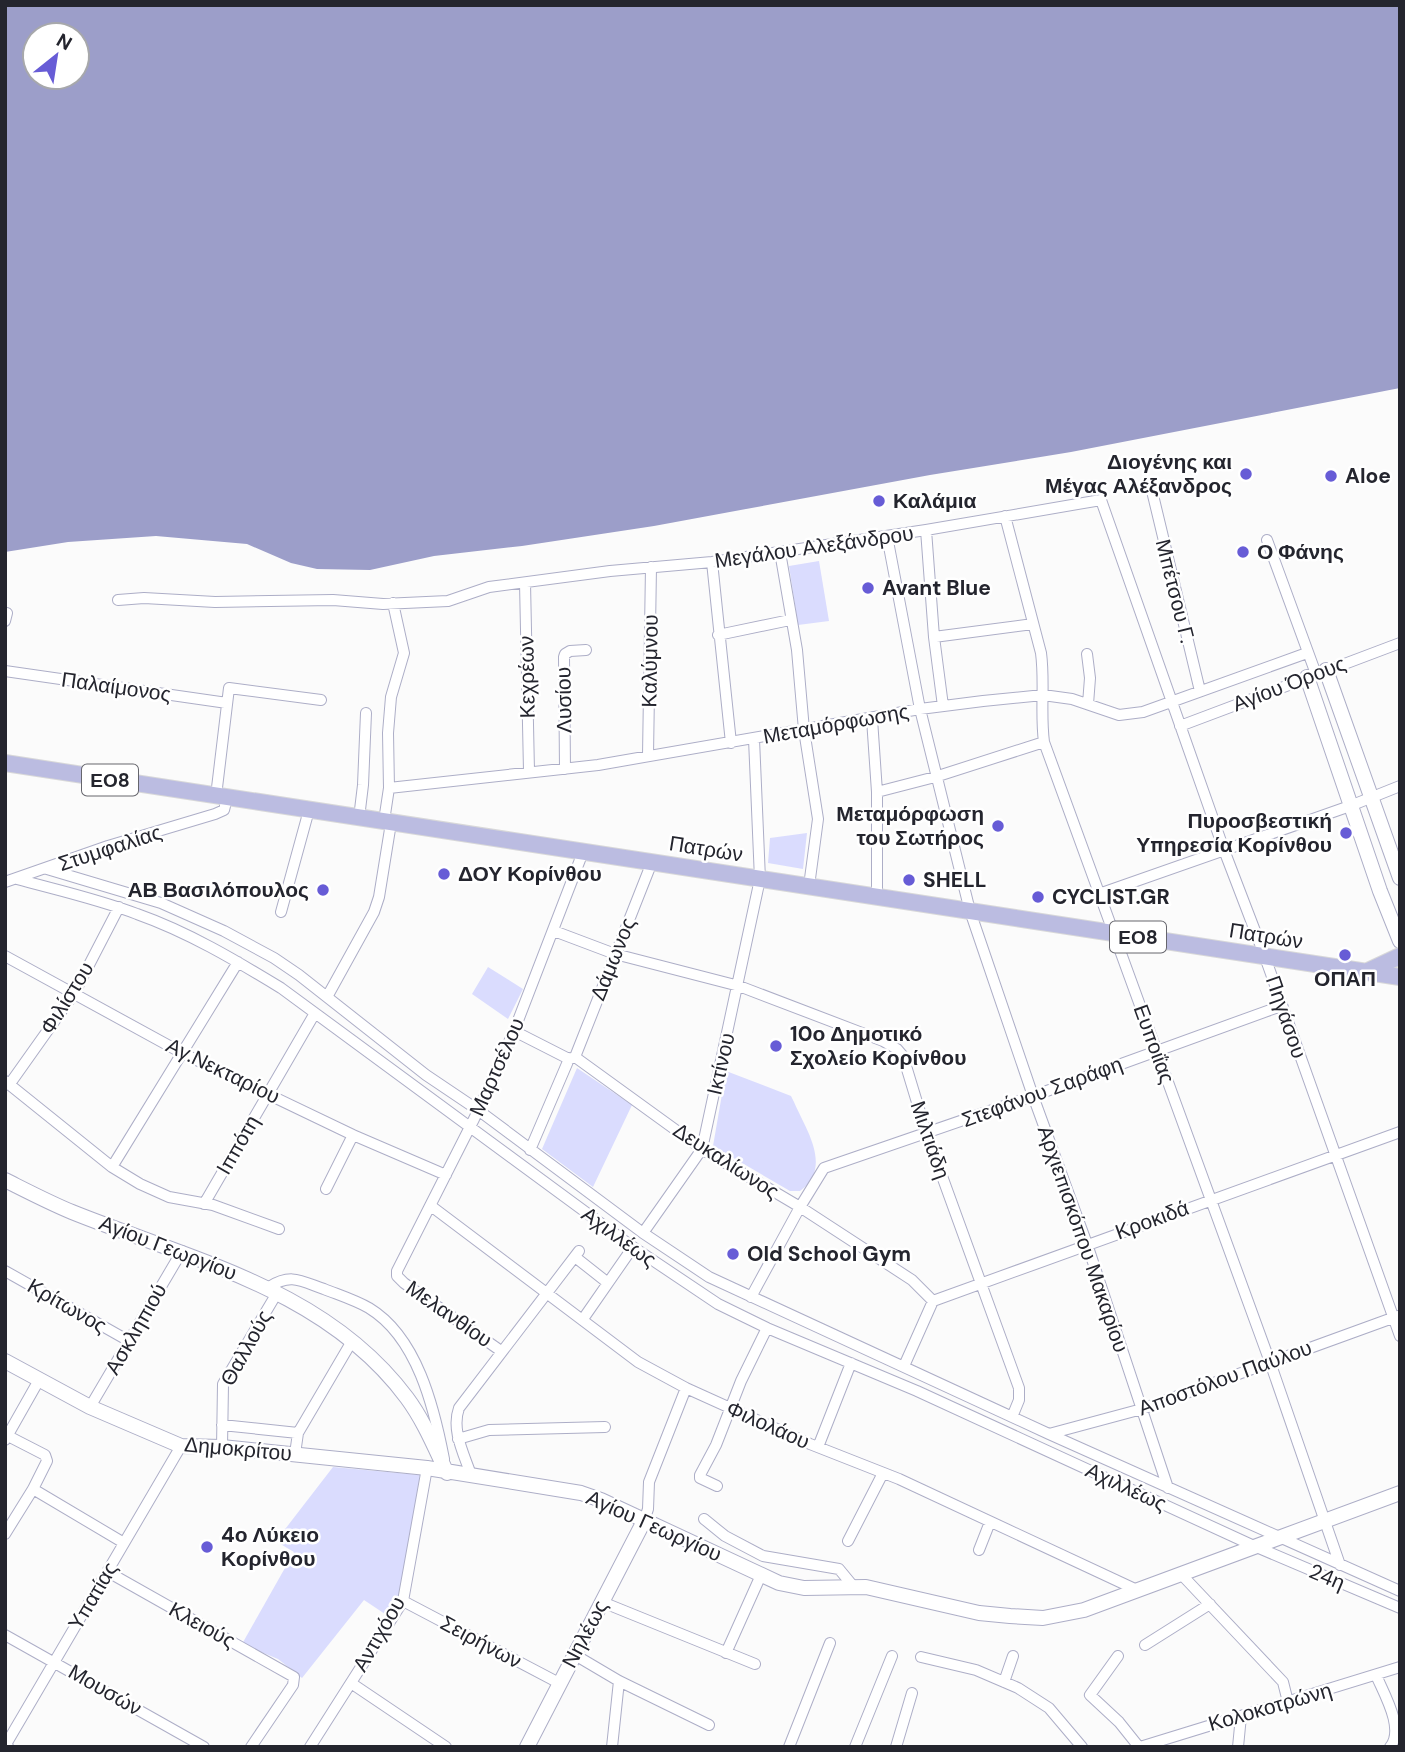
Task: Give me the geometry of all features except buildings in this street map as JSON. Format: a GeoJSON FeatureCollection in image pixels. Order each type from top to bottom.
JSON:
{"type":"FeatureCollection","features":[{"type":"Feature","properties":{"kind":"main road","name":"Πατρών"},"geometry":{"type":"LineString","coordinates":[[5,763],[1400,977]]}},
{"type":"Feature","properties":{"kind":"main road"},"geometry":{"type":"LineString","coordinates":[[1364,972],[1400,956]]}},
{"type":"Feature","properties":{"kind":"street","name":"Μπέτσου Γ."},"geometry":{"type":"LineString","coordinates":[[1152,491],[1200,691]]}},
{"type":"Feature","properties":{"kind":"street","name":"Μεγάλου Αλεξάνδρου"},"geometry":{"type":"LineString","coordinates":[[118,600],[332,600],[393,603],[448,601],[480,589],[712,562],[1101,500]]}},
{"type":"Feature","properties":{"kind":"street","name":"Πηγάσου"},"geometry":{"type":"LineString","coordinates":[[1101,500],[1224,850],[1396,1316],[1400,1336]]}},
{"type":"Feature","properties":{"kind":"street","name":"Ευποιΐας"},"geometry":{"type":"LineString","coordinates":[[1005,516],[1041,653],[1044,673],[1041,719],[1044,742],[1270,1362],[1340,1564]]}},
{"type":"Feature","properties":{"kind":"street"},"geometry":{"type":"LineString","coordinates":[[926,530],[934,637],[943,706]]}},
{"type":"Feature","properties":{"kind":"street","name":"Αρχιεπισκόπου Μακαρίου"},"geometry":{"type":"LineString","coordinates":[[887,536],[935,777],[970,911],[1087,1244],[1168,1488]]}},
{"type":"Feature","properties":{"kind":"street"},"geometry":{"type":"LineString","coordinates":[[1267,540],[1307,653],[1370,796],[1400,878]]}},
{"type":"Feature","properties":{"kind":"street"},"geometry":{"type":"LineString","coordinates":[[780,552],[798,661],[804,730],[818,820],[808,886]]}},
{"type":"Feature","properties":{"kind":"street"},"geometry":{"type":"LineString","coordinates":[[712,562],[732,743]]}},
{"type":"Feature","properties":{"kind":"street","name":"Καλύμνου"},"geometry":{"type":"LineString","coordinates":[[648,755],[651,567]]}},
{"type":"Feature","properties":{"kind":"street","name":"Κεχρέων"},"geometry":{"type":"LineString","coordinates":[[525,583],[529,771]]}},
{"type":"Feature","properties":{"kind":"street"},"geometry":{"type":"LineString","coordinates":[[327,997],[374,912],[379,897],[388,822],[388,733],[391,697],[404,653],[393,603]]}},
{"type":"Feature","properties":{"kind":"street"},"geometry":{"type":"LineString","coordinates":[[718,635],[790,621]]}},
{"type":"Feature","properties":{"kind":"street"},"geometry":{"type":"LineString","coordinates":[[934,637],[1033,624]]}},
{"type":"Feature","properties":{"kind":"street","name":"Αγίου Όρους"},"geometry":{"type":"LineString","coordinates":[[1180,726],[1400,643]]}},
{"type":"Feature","properties":{"kind":"street","name":"Λυσίου"},"geometry":{"type":"LineString","coordinates":[[565,769],[564,657],[570,651],[586,650]]}},
{"type":"Feature","properties":{"kind":"street","name":"Μεταμόρφωσης"},"geometry":{"type":"LineString","coordinates":[[389,788],[565,769],[732,743],[920,709],[1043,695],[1126,715],[1143,712],[1307,653]]}},
{"type":"Feature","properties":{"kind":"street"},"geometry":{"type":"LineString","coordinates":[[1087,654],[1090,678],[1088,704]]}},
{"type":"Feature","properties":{"kind":"street","name":"Παλαίμονος"},"geometry":{"type":"LineString","coordinates":[[5,671],[227,703]]}},
{"type":"Feature","properties":{"kind":"street"},"geometry":{"type":"LineString","coordinates":[[1316,674],[1350,806],[1400,941]]}},
{"type":"Feature","properties":{"kind":"street"},"geometry":{"type":"LineString","coordinates":[[218,796],[229,688],[321,700]]}},
{"type":"Feature","properties":{"kind":"street"},"geometry":{"type":"LineString","coordinates":[[359,818],[366,713]]}},
{"type":"Feature","properties":{"kind":"street"},"geometry":{"type":"LineString","coordinates":[[872,719],[877,792],[877,897]]}},
{"type":"Feature","properties":{"kind":"street","name":"Ικτίνου"},"geometry":{"type":"LineString","coordinates":[[643,1233],[702,1149],[739,986],[760,879],[754,739]]}},
{"type":"Feature","properties":{"kind":"street"},"geometry":{"type":"LineString","coordinates":[[877,792],[935,777],[1044,742]]}},
{"type":"Feature","properties":{"kind":"street"},"geometry":{"type":"LineString","coordinates":[[1099,894],[1400,786]]}},
{"type":"Feature","properties":{"kind":"street","name":"Στυμφαλίας"},"geometry":{"type":"LineString","coordinates":[[11,880],[108,845],[215,814],[224,810],[218,796]]}},
{"type":"Feature","properties":{"kind":"street"},"geometry":{"type":"LineString","coordinates":[[281,912],[309,810]]}},
{"type":"Feature","properties":{"kind":"street","name":"Μαρτσέλου"},"geometry":{"type":"LineString","coordinates":[[397,1276],[398,1267],[470,1128],[514,1031],[583,852]]}},
{"type":"Feature","properties":{"kind":"street","name":"Δάμωνος"},"geometry":{"type":"LineString","coordinates":[[530,1150],[572,1058],[652,862]]}},
{"type":"Feature","properties":{"kind":"street","name":"Αχιλλέως"},"geometry":{"type":"LineString","coordinates":[[47,869],[121,890],[199,919],[274,958],[416,1068],[478,1110],[643,1233],[709,1277],[1049,1434],[1400,1591]]}},
{"type":"Feature","properties":{"kind":"street","name":"Αχιλλέως"},"geometry":{"type":"LineString","coordinates":[[11,880],[118,907],[195,939],[238,962],[281,988],[633,1247],[718,1304],[766,1328],[851,1363],[1258,1544]]}},
{"type":"Feature","properties":{"kind":"street","name":"Φιλίστου"},"geometry":{"type":"LineString","coordinates":[[7,1083],[75,992],[118,907]]}},
{"type":"Feature","properties":{"kind":"street","name":"Μιλτιάδη"},"geometry":{"type":"LineString","coordinates":[[554,931],[615,954],[739,986],[890,1043],[902,1056],[926,1132],[1019,1388],[1019,1400],[1012,1417]]}},
{"type":"Feature","properties":{"kind":"street","name":"Αγ.Νεκταρίου"},"geometry":{"type":"LineString","coordinates":[[5,956],[184,1054],[353,1135],[446,1175]]}},
{"type":"Feature","properties":{"kind":"street"},"geometry":{"type":"LineString","coordinates":[[113,1167],[238,962]]}},
{"type":"Feature","properties":{"kind":"street","name":"Στεφάνου Σαράφη"},"geometry":{"type":"LineString","coordinates":[[751,1297],[824,1168],[1281,1006]]}},
{"type":"Feature","properties":{"kind":"street","name":"Ιππότη"},"geometry":{"type":"LineString","coordinates":[[204,1204],[315,1013]]}},
{"type":"Feature","properties":{"kind":"street","name":"Δευκαλίωνος"},"geometry":{"type":"LineString","coordinates":[[514,1031],[572,1058],[702,1149],[800,1207],[912,1280],[933,1301]]}},
{"type":"Feature","properties":{"kind":"street"},"geometry":{"type":"LineString","coordinates":[[7,1083],[113,1167],[140,1184],[169,1197],[204,1204],[279,1228]]}},
{"type":"Feature","properties":{"kind":"street","name":"Κροκιδά"},"geometry":{"type":"LineString","coordinates":[[933,1301],[1400,1132]]}},
{"type":"Feature","properties":{"kind":"street"},"geometry":{"type":"LineString","coordinates":[[326,1189],[353,1135]]}},
{"type":"Feature","properties":{"kind":"street","name":"Αγίου Γεωργίου"},"geometry":{"type":"LineString","coordinates":[[5,1180],[71,1212],[182,1251],[273,1290],[352,1341],[407,1398],[425,1427],[447,1473],[580,1493],[601,1500],[779,1583],[804,1588],[866,1587],[979,1613],[1043,1618],[1084,1610],[1400,1493]]}},
{"type":"Feature","properties":{"kind":"street","name":"Φιλολάου"},"geometry":{"type":"LineString","coordinates":[[431,1206],[638,1362],[730,1409],[883,1473],[1137,1590]]}},
{"type":"Feature","properties":{"kind":"street"},"geometry":{"type":"LineString","coordinates":[[583,1320],[633,1247]]}},
{"type":"Feature","properties":{"kind":"street","name":"Ασκληπιού"},"geometry":{"type":"LineString","coordinates":[[90,1407],[182,1251]]}},
{"type":"Feature","properties":{"kind":"street"},"geometry":{"type":"LineString","coordinates":[[471,1475],[458,1439],[456,1416],[459,1408],[577,1254],[608,1283]]}},
{"type":"Feature","properties":{"kind":"street","name":"Κρίτωνος"},"geometry":{"type":"LineString","coordinates":[[5,1270],[129,1341]]}},
{"type":"Feature","properties":{"kind":"street","name":"Μελανθίου"},"geometry":{"type":"LineString","coordinates":[[397,1276],[501,1351]]}},
{"type":"Feature","properties":{"kind":"street"},"geometry":{"type":"LineString","coordinates":[[273,1290],[284,1279],[297,1279],[347,1298],[371,1310],[385,1322],[406,1347],[424,1382],[437,1423],[447,1473]]}},
{"type":"Feature","properties":{"kind":"street","name":"Θαλλούς"},"geometry":{"type":"LineString","coordinates":[[222,1447],[223,1384],[273,1290]]}},
{"type":"Feature","properties":{"kind":"street"},"geometry":{"type":"LineString","coordinates":[[904,1367],[933,1301]]}},
{"type":"Feature","properties":{"kind":"street","name":"Αποστόλου Παύλου"},"geometry":{"type":"LineString","coordinates":[[1049,1434],[1142,1409],[1396,1316]]}},
{"type":"Feature","properties":{"kind":"street"},"geometry":{"type":"LineString","coordinates":[[717,1486],[700,1478],[700,1475],[716,1445],[766,1328]]}},
{"type":"Feature","properties":{"kind":"street"},"geometry":{"type":"LineString","coordinates":[[295,1454],[298,1433],[352,1341]]}},
{"type":"Feature","properties":{"kind":"street","name":"Δημοκρίτου"},"geometry":{"type":"LineString","coordinates":[[5,1361],[90,1407],[181,1446],[295,1454],[427,1468],[447,1473]]}},
{"type":"Feature","properties":{"kind":"street"},"geometry":{"type":"LineString","coordinates":[[818,1447],[851,1363]]}},
{"type":"Feature","properties":{"kind":"street"},"geometry":{"type":"LineString","coordinates":[[5,1534],[33,1489],[46,1458],[6,1438],[10,1420],[39,1380]]}},
{"type":"Feature","properties":{"kind":"street"},"geometry":{"type":"LineString","coordinates":[[644,1521],[648,1509],[649,1482],[686,1388]]}},
{"type":"Feature","properties":{"kind":"street"},"geometry":{"type":"LineString","coordinates":[[222,1425],[298,1433]]}},
{"type":"Feature","properties":{"kind":"street"},"geometry":{"type":"LineString","coordinates":[[458,1439],[489,1430],[605,1427]]}},
{"type":"Feature","properties":{"kind":"street","name":"Υπατίας"},"geometry":{"type":"LineString","coordinates":[[6,1746],[181,1446]]}},
{"type":"Feature","properties":{"kind":"street","name":"Αντιχόου"},"geometry":{"type":"LineString","coordinates":[[310,1747],[402,1601],[427,1468]]}},
{"type":"Feature","properties":{"kind":"street"},"geometry":{"type":"LineString","coordinates":[[848,1541],[883,1473]]}},
{"type":"Feature","properties":{"kind":"street"},"geometry":{"type":"LineString","coordinates":[[33,1489],[124,1543]]}},
{"type":"Feature","properties":{"kind":"street"},"geometry":{"type":"LineString","coordinates":[[704,1519],[725,1536],[763,1556],[839,1569],[853,1586]]}},
{"type":"Feature","properties":{"kind":"street","name":"Νηλέως"},"geometry":{"type":"LineString","coordinates":[[527,1747],[644,1521]]}},
{"type":"Feature","properties":{"kind":"street"},"geometry":{"type":"LineString","coordinates":[[979,1550],[990,1522]]}},
{"type":"Feature","properties":{"kind":"street","name":"24η"},"geometry":{"type":"LineString","coordinates":[[1258,1544],[1400,1608]]}},
{"type":"Feature","properties":{"kind":"street","name":"Κλειούς"},"geometry":{"type":"LineString","coordinates":[[108,1572],[295,1679],[251,1747]]}},
{"type":"Feature","properties":{"kind":"street"},"geometry":{"type":"LineString","coordinates":[[1181,1573],[1283,1682],[1288,1702]]}},
{"type":"Feature","properties":{"kind":"street"},"geometry":{"type":"LineString","coordinates":[[726,1653],[761,1574]]}},
{"type":"Feature","properties":{"kind":"street","name":"Σειρήνων"},"geometry":{"type":"LineString","coordinates":[[402,1601],[559,1683]]}},
{"type":"Feature","properties":{"kind":"street"},"geometry":{"type":"LineString","coordinates":[[602,1602],[755,1664]]}},
{"type":"Feature","properties":{"kind":"street"},"geometry":{"type":"LineString","coordinates":[[1145,1645],[1210,1604]]}},
{"type":"Feature","properties":{"kind":"street","name":"Μουσών"},"geometry":{"type":"LineString","coordinates":[[5,1635],[204,1747]]}},
{"type":"Feature","properties":{"kind":"street"},"geometry":{"type":"LineString","coordinates":[[789,1747],[830,1643]]}},
{"type":"Feature","properties":{"kind":"street"},"geometry":{"type":"LineString","coordinates":[[575,1655],[619,1681],[709,1725]]}},
{"type":"Feature","properties":{"kind":"street"},"geometry":{"type":"LineString","coordinates":[[855,1747],[892,1656]]}},
{"type":"Feature","properties":{"kind":"street"},"geometry":{"type":"LineString","coordinates":[[1004,1682],[1013,1656]]}},
{"type":"Feature","properties":{"kind":"street"},"geometry":{"type":"LineString","coordinates":[[1118,1656],[1090,1695],[1119,1722],[1140,1747]]}},
{"type":"Feature","properties":{"kind":"street"},"geometry":{"type":"LineString","coordinates":[[921,1657],[959,1665],[1004,1682],[1049,1707],[1082,1747]]}},
{"type":"Feature","properties":{"kind":"street","name":"Κολοκοτρώνη"},"geometry":{"type":"LineString","coordinates":[[1140,1747],[1400,1667]]}},
{"type":"Feature","properties":{"kind":"street"},"geometry":{"type":"LineString","coordinates":[[1376,1675],[1399,1735],[1390,1747]]}},
{"type":"Feature","properties":{"kind":"street"},"geometry":{"type":"LineString","coordinates":[[612,1747],[619,1681]]}},
{"type":"Feature","properties":{"kind":"street"},"geometry":{"type":"LineString","coordinates":[[351,1683],[446,1747]]}},
{"type":"Feature","properties":{"kind":"street"},"geometry":{"type":"LineString","coordinates":[[896,1747],[912,1693]]}},
{"type":"Feature","properties":{"kind":"street"},"geometry":{"type":"LineString","coordinates":[[1238,1747],[1241,1716]]}},
{"type":"Feature","properties":{"kind":"shaded area"},"geometry":{"type":"Polygon","coordinates":[[[5,5],[1400,5],[1400,388],[1071,452],[654,526],[434,556],[370,570],[317,569],[291,563],[247,544],[156,536],[68,542],[5,552],[5,5]]]}},
{"type":"Feature","properties":{"kind":"shaded area"},"geometry":{"type":"Polygon","coordinates":[[[819,561],[829,621],[798,625],[789,566],[819,561]]]}},
{"type":"Feature","properties":{"kind":"shaded area"},"geometry":{"type":"Polygon","coordinates":[[[807,833],[803,869],[768,863],[770,838],[807,833]]]}},
{"type":"Feature","properties":{"kind":"shaded area"},"geometry":{"type":"Polygon","coordinates":[[[488,967],[523,989],[508,1019],[472,994],[488,967]]]}},
{"type":"Feature","properties":{"kind":"shaded area"},"geometry":{"type":"Polygon","coordinates":[[[577,1068],[632,1105],[593,1187],[542,1149],[577,1068]]]}},
{"type":"Feature","properties":{"kind":"shaded area"},"geometry":{"type":"Polygon","coordinates":[[[726,1071],[791,1096],[810,1136],[816,1160],[810,1181],[800,1191],[790,1191],[713,1146],[726,1071]]]}},
{"type":"Feature","properties":{"kind":"shaded area"},"geometry":{"type":"Polygon","coordinates":[[[333,1467],[420,1475],[399,1599],[388,1616],[364,1600],[302,1678],[278,1659],[242,1644],[294,1552],[277,1542],[279,1537],[333,1467]]]}},
{"type":"Feature","properties":{"kind":"place","name":"Διογένης και Μέγας Αλέξανδρος"},"geometry":{"type":"Point","coordinates":[1246,474]}},
{"type":"Feature","properties":{"kind":"place","name":"Aloe"},"geometry":{"type":"Point","coordinates":[1331,476]}},
{"type":"Feature","properties":{"kind":"place","name":"Καλάμια"},"geometry":{"type":"Point","coordinates":[879,501]}},
{"type":"Feature","properties":{"kind":"place","name":"Ο Φάνης"},"geometry":{"type":"Point","coordinates":[1243,552]}},
{"type":"Feature","properties":{"kind":"place","name":"Avant Blue"},"geometry":{"type":"Point","coordinates":[868,588]}},
{"type":"Feature","properties":{"kind":"place","name":"Μεταμόρφωση του Σωτήρος"},"geometry":{"type":"Point","coordinates":[998,826]}},
{"type":"Feature","properties":{"kind":"place","name":"Πυροσβεστική Υπηρεσία Κορίνθου"},"geometry":{"type":"Point","coordinates":[1346,833]}},
{"type":"Feature","properties":{"kind":"place","name":"ΔΟΥ Κορίνθου"},"geometry":{"type":"Point","coordinates":[444,874]}},
{"type":"Feature","properties":{"kind":"place","name":"SHELL"},"geometry":{"type":"Point","coordinates":[909,880]}},
{"type":"Feature","properties":{"kind":"place","name":"ΑΒ Βασιλόπουλος"},"geometry":{"type":"Point","coordinates":[323,890]}},
{"type":"Feature","properties":{"kind":"place","name":"CYCLIST.GR"},"geometry":{"type":"Point","coordinates":[1038,897]}},
{"type":"Feature","properties":{"kind":"place","name":"ΟΠΑΠ"},"geometry":{"type":"Point","coordinates":[1345,955]}},
{"type":"Feature","properties":{"kind":"place","name":"10ο Δημοτικό Σχολείο Κορίνθου"},"geometry":{"type":"Point","coordinates":[776,1046]}},
{"type":"Feature","properties":{"kind":"place","name":"Old School Gym"},"geometry":{"type":"Point","coordinates":[733,1254]}},
{"type":"Feature","properties":{"kind":"place","name":"4ο Λύκειο Κορίνθου"},"geometry":{"type":"Point","coordinates":[207,1547]}}]}
